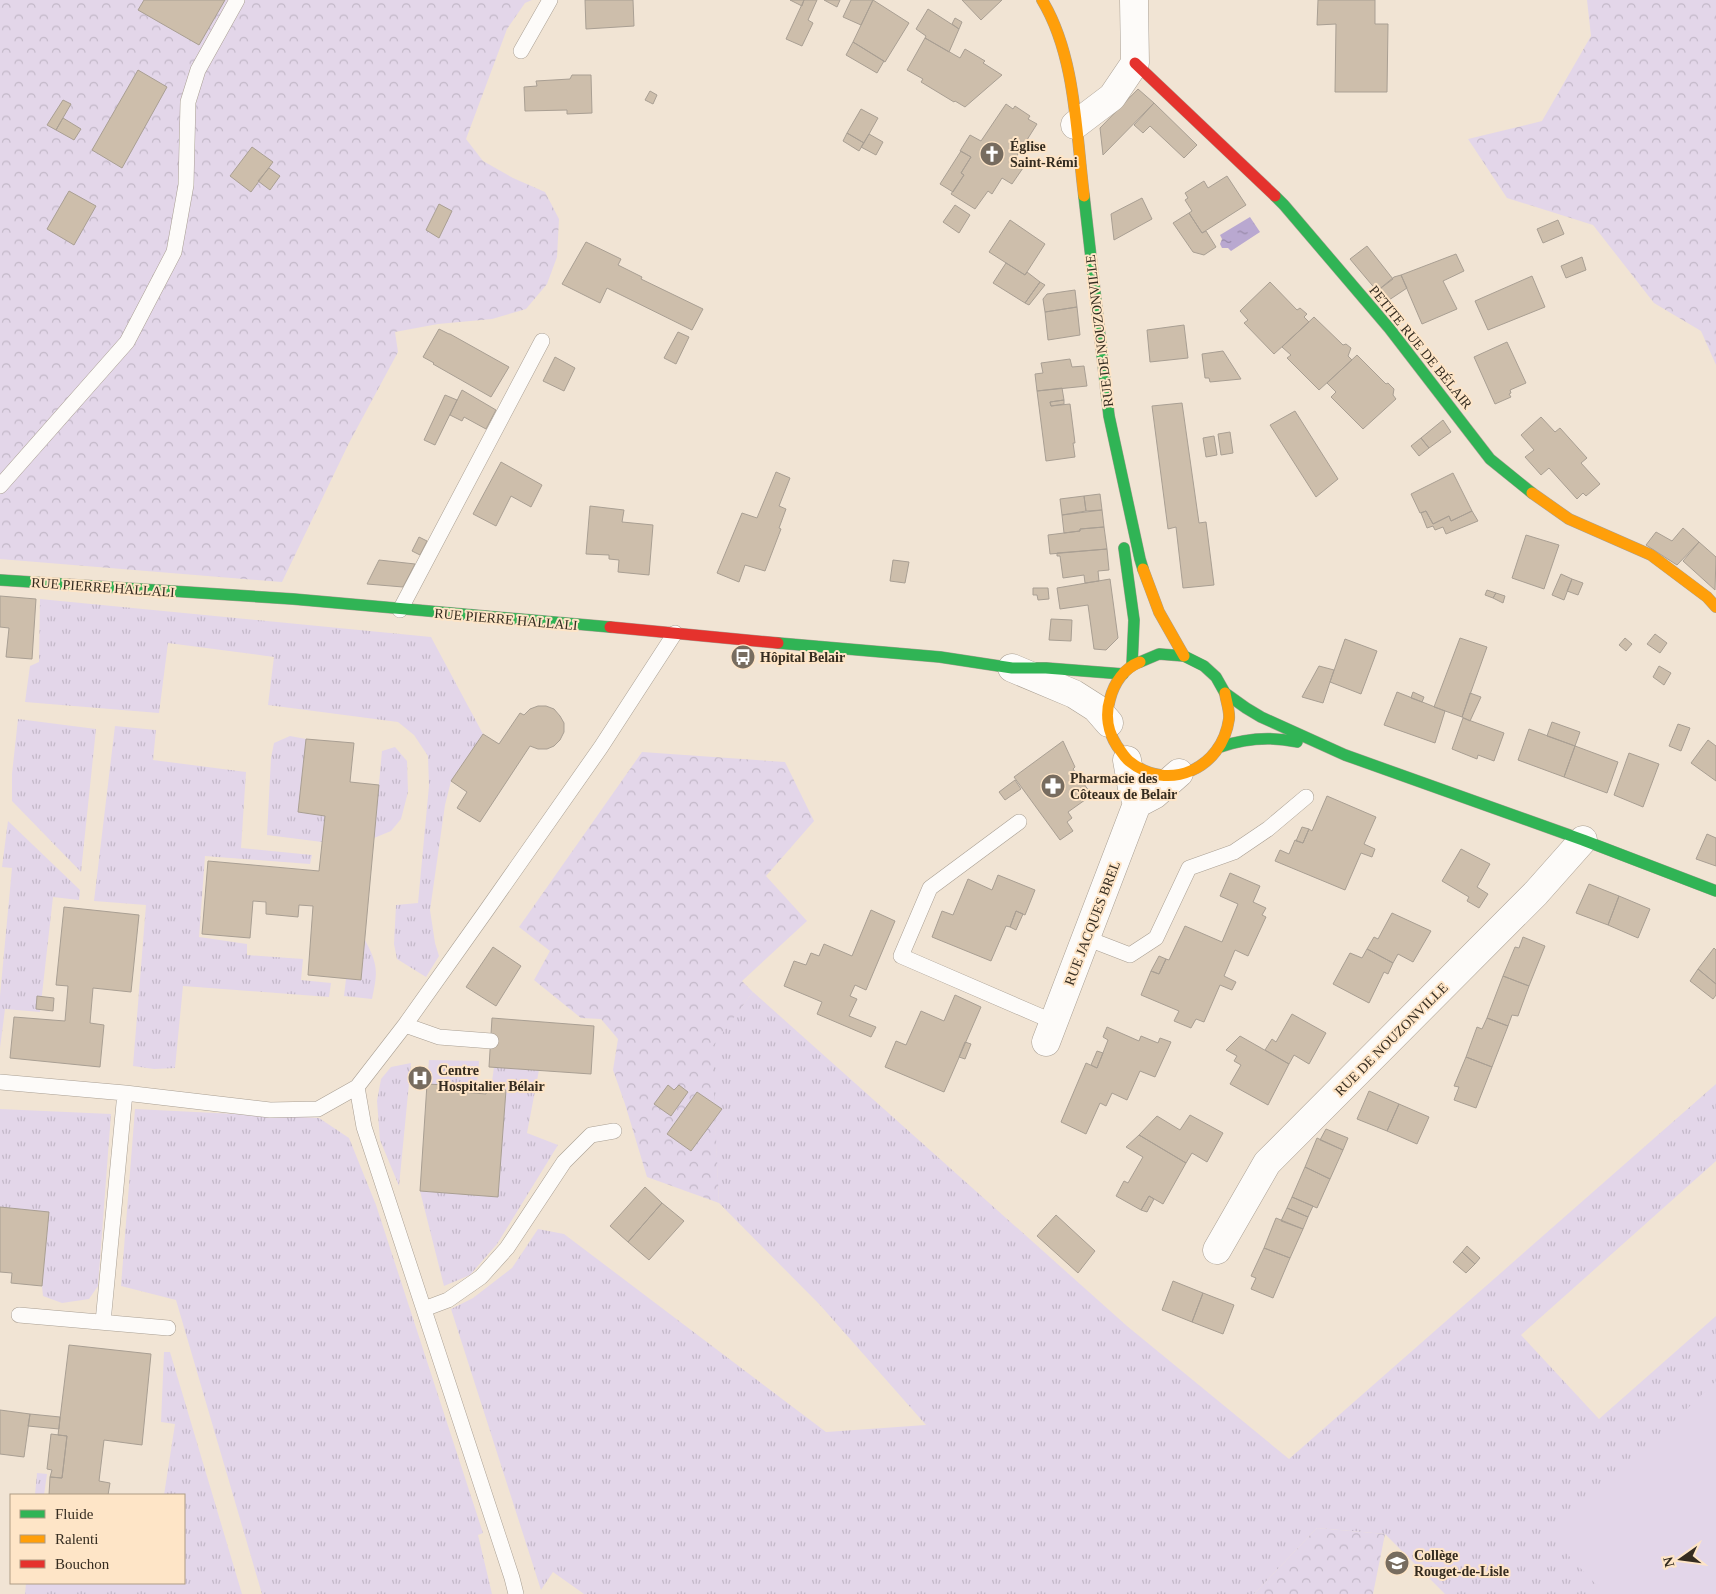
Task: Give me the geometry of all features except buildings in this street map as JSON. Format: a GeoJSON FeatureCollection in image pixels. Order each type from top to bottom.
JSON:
{"type":"FeatureCollection","features":[{"type":"Feature","properties":{"kind":"main road","name":"RUE DE NOUZONVILLE"},"geometry":{"type":"LineString","coordinates":[[1042,0],[1049,11],[1064,46],[1109,416],[1140,559],[1159,612],[1184,656]]}},
{"type":"Feature","properties":{"kind":"main road","name":"PETITE RUE DE BÉLAIR"},"geometry":{"type":"LineString","coordinates":[[1135,63],[1284,205],[1389,328],[1490,459],[1525,488],[1569,519],[1651,555],[1707,596],[1716,607]]}},
{"type":"Feature","properties":{"kind":"main road"},"geometry":{"type":"LineString","coordinates":[[1109,416],[1111,472],[1117,508]]}},
{"type":"Feature","properties":{"kind":"main road"},"geometry":{"type":"LineString","coordinates":[[1122,536],[1134,620],[1132,666]]}},
{"type":"Feature","properties":{"kind":"main road","name":"RUE PIERRE HALLALI"},"geometry":{"type":"LineString","coordinates":[[0,580],[293,600],[940,657],[1012,668],[1046,668],[1122,674]]}},
{"type":"Feature","properties":{"kind":"main road"},"geometry":{"type":"LineString","coordinates":[[1159,654],[1184,656],[1204,666],[1216,677],[1225,693],[1228,718],[1223,740],[1215,754],[1195,770],[1169,776],[1156,775],[1144,771],[1127,760],[1110,735],[1107,709],[1113,688],[1122,674],[1132,666],[1159,654]]}},
{"type":"Feature","properties":{"kind":"main road"},"geometry":{"type":"LineString","coordinates":[[1225,693],[1262,717],[1345,755]]}},
{"type":"Feature","properties":{"kind":"main road"},"geometry":{"type":"LineString","coordinates":[[1220,747],[1238,740],[1255,738],[1285,739],[1345,755],[1583,840],[1716,891]]}},
{"type":"Feature","properties":{"kind":"street"},"geometry":{"type":"LineString","coordinates":[[1075,125],[1112,97],[1135,63],[1134,0]]}},
{"type":"Feature","properties":{"kind":"street","name":"RUE PIERRE HALLALI"},"geometry":{"type":"LineString","coordinates":[[1012,668],[1074,694],[1096,708],[1109,723]]}},
{"type":"Feature","properties":{"kind":"street"},"geometry":{"type":"LineString","coordinates":[[1127,760],[1137,804],[1154,795],[1179,773]]}},
{"type":"Feature","properties":{"kind":"street","name":"RUE JACQUES BREL"},"geometry":{"type":"LineString","coordinates":[[1050,1032],[1137,804]]}},
{"type":"Feature","properties":{"kind":"street","name":"RUE DE NOUZONVILLE"},"geometry":{"type":"LineString","coordinates":[[1216,1250],[1267,1163],[1536,893],[1583,840]]}},
{"type":"Feature","properties":{"kind":"lane"},"geometry":{"type":"LineString","coordinates":[[0,486],[127,342],[174,252],[186,185],[188,102],[198,70],[237,0]]}},
{"type":"Feature","properties":{"kind":"lane"},"geometry":{"type":"LineString","coordinates":[[521,51],[550,0]]}},
{"type":"Feature","properties":{"kind":"lane"},"geometry":{"type":"LineString","coordinates":[[400,610],[542,341]]}},
{"type":"Feature","properties":{"kind":"lane"},"geometry":{"type":"LineString","coordinates":[[0,1082],[125,1093],[270,1110],[318,1109],[357,1087],[405,1025],[601,747],[675,633]]}},
{"type":"Feature","properties":{"kind":"lane"},"geometry":{"type":"LineString","coordinates":[[1086,938],[1130,955],[1156,938],[1189,868],[1234,852],[1268,829],[1306,797]]}},
{"type":"Feature","properties":{"kind":"lane"},"geometry":{"type":"LineString","coordinates":[[1019,822],[930,888],[901,956],[1050,1032]]}},
{"type":"Feature","properties":{"kind":"lane"},"geometry":{"type":"LineString","coordinates":[[405,1025],[439,1037],[491,1041]]}},
{"type":"Feature","properties":{"kind":"lane"},"geometry":{"type":"LineString","coordinates":[[357,1087],[364,1127],[516,1594]]}},
{"type":"Feature","properties":{"kind":"lane"},"geometry":{"type":"LineString","coordinates":[[103,1322],[125,1093]]}},
{"type":"Feature","properties":{"kind":"lane"},"geometry":{"type":"LineString","coordinates":[[424,1309],[448,1300],[481,1277],[507,1248],[564,1162],[591,1135],[614,1131]]}},
{"type":"Feature","properties":{"kind":"lane"},"geometry":{"type":"LineString","coordinates":[[19,1315],[168,1328]]}},
{"type":"Feature","properties":{"kind":"green space"},"geometry":{"type":"Polygon","coordinates":[[[0,0],[532,0],[525,3],[507,29],[466,139],[483,161],[513,178],[545,192],[559,219],[557,257],[547,284],[526,309],[492,319],[438,324],[395,332],[398,352],[349,443],[282,582],[0,559],[0,0]]]}},
{"type":"Feature","properties":{"kind":"green space"},"geometry":{"type":"Polygon","coordinates":[[[1587,0],[1716,0],[1716,365],[1701,331],[1654,303],[1593,225],[1507,198],[1468,139],[1542,121],[1591,36],[1587,0]]]}},
{"type":"Feature","properties":{"kind":"green space"},"geometry":{"type":"Polygon","coordinates":[[[40,599],[431,637],[483,734],[451,781],[445,805],[430,910],[439,956],[426,977],[397,959],[394,944],[396,905],[418,903],[429,786],[428,756],[414,735],[398,722],[268,705],[274,657],[168,643],[159,713],[25,702],[30,666],[39,662],[40,599]]]}},
{"type":"Feature","properties":{"kind":"green space"},"geometry":{"type":"Polygon","coordinates":[[[18,719],[96,729],[81,872],[12,801],[12,774],[18,719]]]}},
{"type":"Feature","properties":{"kind":"green space"},"geometry":{"type":"Polygon","coordinates":[[[115,726],[156,730],[153,760],[246,772],[241,848],[312,855],[310,864],[205,856],[199,937],[247,944],[247,955],[303,959],[301,980],[331,983],[329,997],[183,986],[175,1068],[154,1069],[133,1066],[146,905],[94,901],[115,726]]]}},
{"type":"Feature","properties":{"kind":"green space"},"geometry":{"type":"Polygon","coordinates":[[[290,736],[306,739],[299,812],[325,816],[322,842],[267,835],[271,758],[274,743],[290,736]]]}},
{"type":"Feature","properties":{"kind":"green space"},"geometry":{"type":"Polygon","coordinates":[[[395,747],[407,761],[408,792],[401,819],[391,831],[374,838],[382,751],[395,747]]]}},
{"type":"Feature","properties":{"kind":"green space"},"geometry":{"type":"Polygon","coordinates":[[[642,752],[785,762],[814,821],[766,876],[807,921],[742,981],[753,992],[712,1047],[719,1203],[647,1177],[613,1070],[618,1039],[601,1019],[581,1018],[534,980],[550,951],[519,927],[642,752]]]}},
{"type":"Feature","properties":{"kind":"green space"},"geometry":{"type":"Polygon","coordinates":[[[8,821],[80,890],[79,900],[53,897],[40,1012],[5,1009],[0,1048],[0,996],[12,868],[2,867],[8,821]]]}},
{"type":"Feature","properties":{"kind":"green space"},"geometry":{"type":"Polygon","coordinates":[[[365,940],[376,968],[372,999],[344,996],[346,979],[361,980],[365,940]]]}},
{"type":"Feature","properties":{"kind":"green space"},"geometry":{"type":"Polygon","coordinates":[[[753,992],[1127,1326],[1289,1459],[1716,1084],[1716,1161],[1521,1335],[1599,1419],[1716,1316],[1716,1594],[1445,1594],[1385,1534],[1317,1528],[1254,1594],[584,1594],[553,1572],[541,1590],[451,1309],[473,1298],[512,1268],[538,1229],[564,1234],[826,1432],[926,1425],[820,1305],[719,1203],[711,1047],[753,992]]]}},
{"type":"Feature","properties":{"kind":"green space"},"geometry":{"type":"Polygon","coordinates":[[[429,1060],[479,1061],[476,1093],[462,1092],[463,1086],[427,1084],[429,1060]]]}},
{"type":"Feature","properties":{"kind":"green space"},"geometry":{"type":"Polygon","coordinates":[[[411,1063],[399,1186],[380,1140],[377,1101],[381,1079],[391,1067],[411,1063]]]}},
{"type":"Feature","properties":{"kind":"green space"},"geometry":{"type":"Polygon","coordinates":[[[494,1067],[539,1070],[527,1133],[558,1145],[497,1244],[470,1275],[444,1286],[420,1191],[498,1197],[505,1090],[491,1089],[494,1067]]]}},
{"type":"Feature","properties":{"kind":"green space"},"geometry":{"type":"Polygon","coordinates":[[[0,1109],[111,1114],[98,1286],[89,1299],[62,1303],[43,1296],[42,1286],[49,1213],[0,1207],[0,1109]]]}},
{"type":"Feature","properties":{"kind":"green space"},"geometry":{"type":"Polygon","coordinates":[[[135,1109],[319,1118],[349,1138],[376,1205],[483,1533],[478,1535],[492,1594],[262,1594],[176,1300],[121,1286],[135,1109]]]}},
{"type":"Feature","properties":{"kind":"green space"},"geometry":{"type":"Polygon","coordinates":[[[164,1352],[170,1352],[242,1594],[25,1594],[26,1584],[185,1584],[185,1494],[164,1494],[175,1424],[161,1422],[164,1352]]]}},
{"type":"Feature","properties":{"kind":"green space"},"geometry":{"type":"Polygon","coordinates":[[[1716,1381],[1716,1594],[1605,1594],[1552,1538],[1716,1381]]]}},
{"type":"Feature","properties":{"kind":"green space"},"geometry":{"type":"Polygon","coordinates":[[[37,1473],[47,1474],[44,1494],[35,1494],[37,1473]]]}},
{"type":"Feature","properties":{"kind":"green space"},"geometry":{"type":"Polygon","coordinates":[[[1317,1528],[1385,1534],[1373,1594],[1254,1594],[1317,1528]]]}},
{"type":"Feature","properties":{"kind":"water"},"geometry":{"type":"Polygon","coordinates":[[[1250,217],[1260,232],[1231,251],[1228,248],[1222,248],[1220,235],[1250,217]]]}},
{"type":"Feature","properties":{"kind":"traffic: fast"},"geometry":{"type":"LineString","coordinates":[[1084,196],[1109,416],[1143,569]]}},
{"type":"Feature","properties":{"kind":"traffic: fast"},"geometry":{"type":"LineString","coordinates":[[1275,196],[1389,328],[1490,459],[1532,493]]}},
{"type":"Feature","properties":{"kind":"traffic: fast"},"geometry":{"type":"LineString","coordinates":[[1124,548],[1134,620],[1132,665]]}},
{"type":"Feature","properties":{"kind":"traffic: fast"},"geometry":{"type":"LineString","coordinates":[[0,580],[293,599],[610,627]]}},
{"type":"Feature","properties":{"kind":"traffic: fast"},"geometry":{"type":"LineString","coordinates":[[778,643],[940,657],[1012,668],[1046,668],[1123,674]]}},
{"type":"Feature","properties":{"kind":"traffic: fast"},"geometry":{"type":"LineString","coordinates":[[1140,662],[1159,654],[1184,656],[1204,666],[1216,677],[1225,693],[1246,708],[1261,717],[1345,755],[1583,840],[1716,891]]}},
{"type":"Feature","properties":{"kind":"traffic: fast"},"geometry":{"type":"LineString","coordinates":[[1220,747],[1258,739],[1297,742]]}},
{"type":"Feature","properties":{"kind":"traffic: slow"},"geometry":{"type":"LineString","coordinates":[[1042,0],[1062,45],[1068,70],[1073,95],[1084,196]]}},
{"type":"Feature","properties":{"kind":"traffic: slow"},"geometry":{"type":"LineString","coordinates":[[1532,493],[1569,519],[1651,555],[1707,597],[1716,607]]}},
{"type":"Feature","properties":{"kind":"traffic: slow"},"geometry":{"type":"LineString","coordinates":[[1143,569],[1159,612],[1184,656]]}},
{"type":"Feature","properties":{"kind":"traffic: slow"},"geometry":{"type":"LineString","coordinates":[[1140,662],[1129,668],[1114,687],[1108,705],[1108,717],[1111,735],[1117,746],[1127,759],[1144,770],[1160,775],[1176,775],[1191,771],[1205,763],[1216,751],[1224,736],[1229,719],[1225,693]]}},
{"type":"Feature","properties":{"kind":"traffic: jam"},"geometry":{"type":"LineString","coordinates":[[1135,63],[1275,196]]}},
{"type":"Feature","properties":{"kind":"traffic: jam"},"geometry":{"type":"LineString","coordinates":[[610,627],[778,643]]}},
{"type":"Feature","properties":{"kind":"place","name":"Église Saint-Rémi"},"geometry":{"type":"Point","coordinates":[992,154]}},
{"type":"Feature","properties":{"kind":"place","name":"Hôpital Belair"},"geometry":{"type":"Point","coordinates":[743,657]}},
{"type":"Feature","properties":{"kind":"place","name":"Pharmacie des Côteaux de Belair"},"geometry":{"type":"Point","coordinates":[1053,786]}},
{"type":"Feature","properties":{"kind":"place","name":"Centre Hospitalier Bélair"},"geometry":{"type":"Point","coordinates":[420,1078]}},
{"type":"Feature","properties":{"kind":"place","name":"Collège Rouget-de-Lisle"},"geometry":{"type":"Point","coordinates":[1397,1563]}}]}
